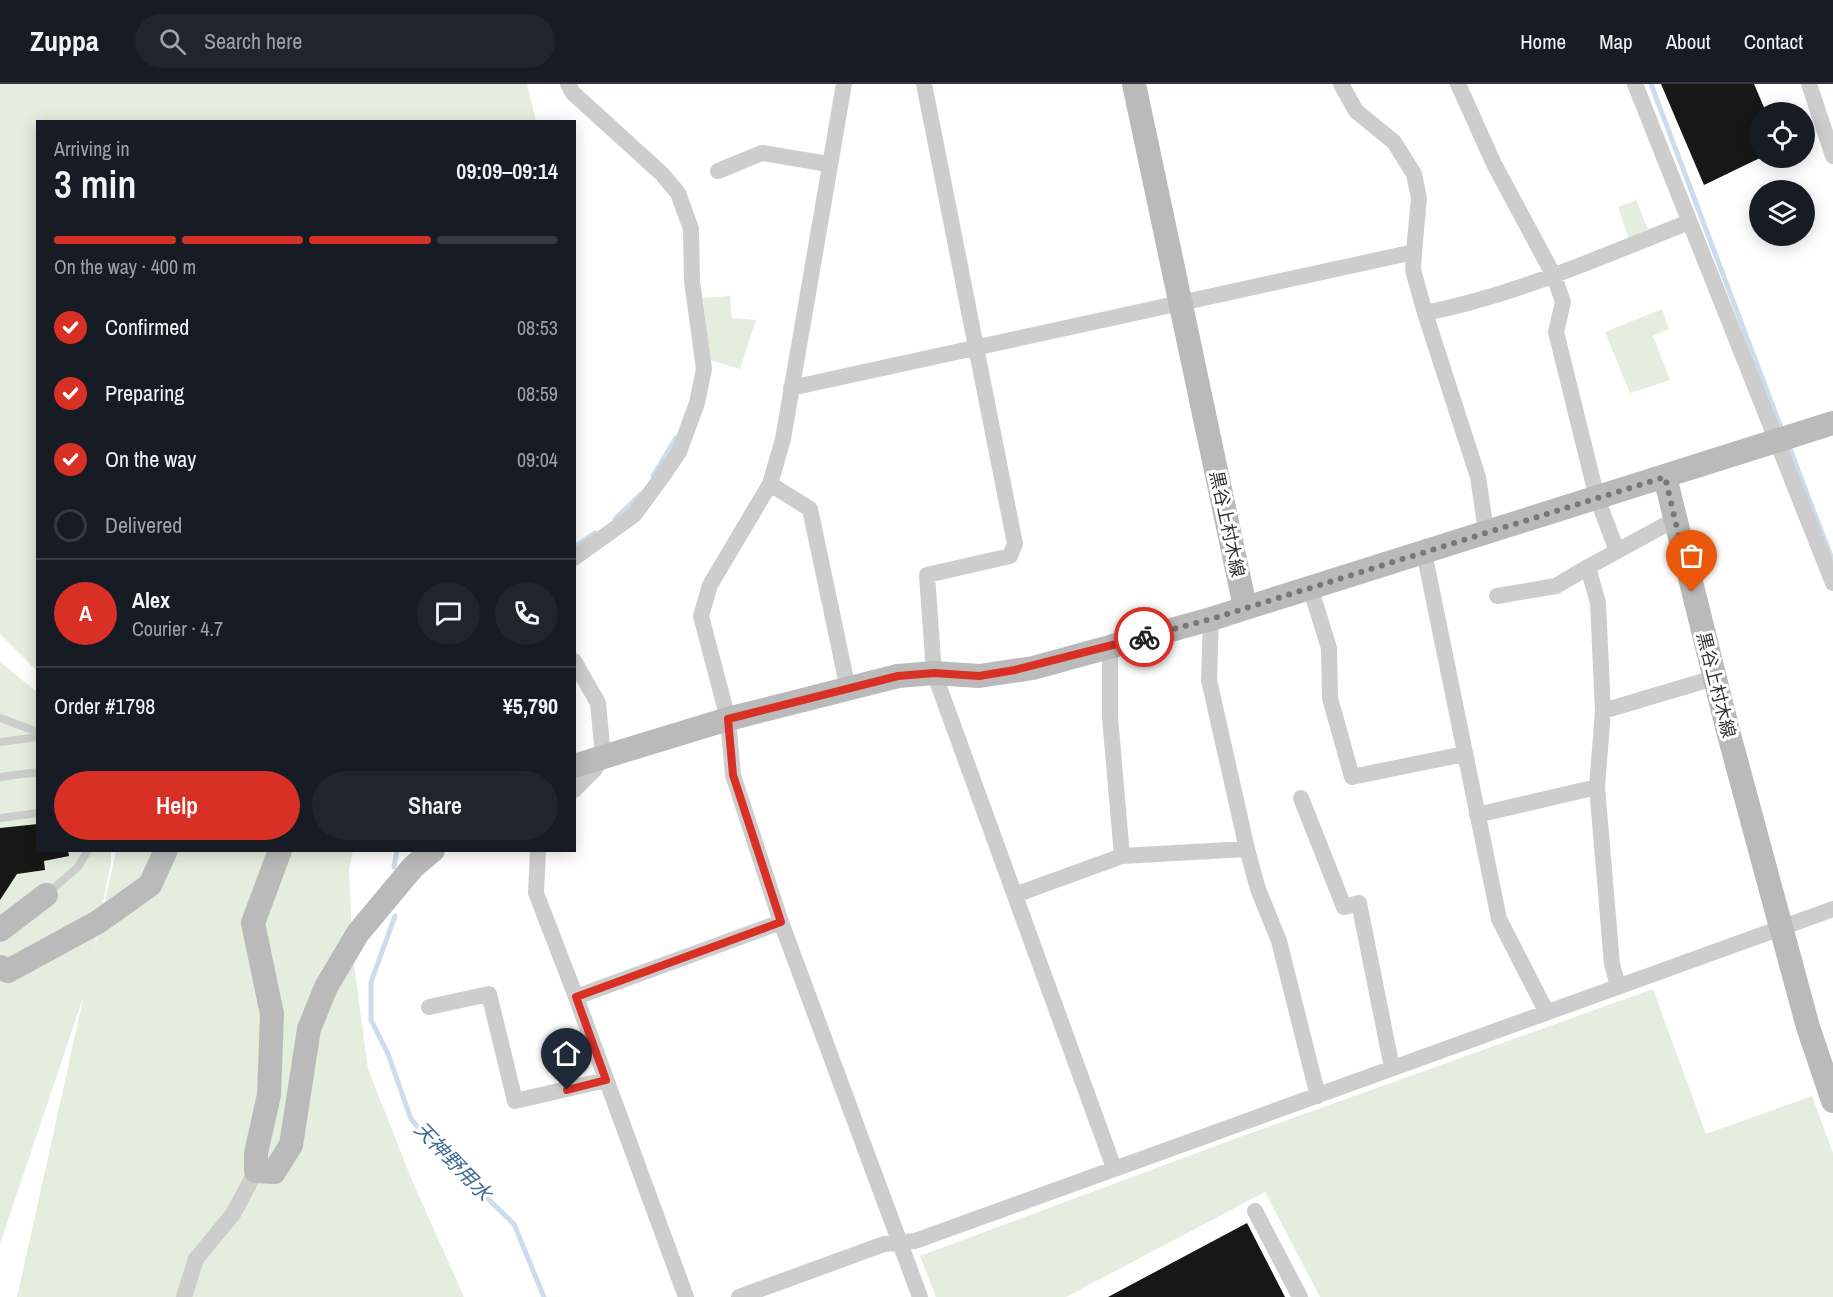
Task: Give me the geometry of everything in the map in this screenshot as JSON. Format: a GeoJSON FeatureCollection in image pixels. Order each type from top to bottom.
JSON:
{"type":"FeatureCollection","features":[{"type":"Feature","properties":{"kind":"street"},"geometry":{"type":"LineString","coordinates":[[568,84],[573,93],[662,174],[678,193],[692,229],[692,282],[704,369],[697,403],[679,452],[662,477],[634,515],[576,557]]}},
{"type":"Feature","properties":{"kind":"street"},"geometry":{"type":"LineString","coordinates":[[844,84],[828,164],[783,439],[770,484],[710,585],[701,616],[728,719],[733,775],[781,922],[920,1297]]}},
{"type":"Feature","properties":{"kind":"street"},"geometry":{"type":"LineString","coordinates":[[924,84],[1016,544],[1010,556],[927,575],[934,673],[1114,1168]]}},
{"type":"Feature","properties":{"kind":"street","name":"黒谷上村木線"},"geometry":{"type":"LineString","coordinates":[[1134,84],[1245,607]]}},
{"type":"Feature","properties":{"kind":"street"},"geometry":{"type":"LineString","coordinates":[[1341,84],[1356,111],[1394,142],[1414,174],[1419,198],[1413,270],[1478,477],[1486,531]]}},
{"type":"Feature","properties":{"kind":"street"},"geometry":{"type":"LineString","coordinates":[[1458,84],[1494,164],[1554,276],[1563,302],[1556,332],[1597,498],[1617,551]]}},
{"type":"Feature","properties":{"kind":"street"},"geometry":{"type":"LineString","coordinates":[[1635,84],[1833,583]]}},
{"type":"Feature","properties":{"kind":"street"},"geometry":{"type":"LineString","coordinates":[[1809,84],[1833,156]]}},
{"type":"Feature","properties":{"kind":"street"},"geometry":{"type":"LineString","coordinates":[[718,171],[762,153],[828,164]]}},
{"type":"Feature","properties":{"kind":"street"},"geometry":{"type":"LineString","coordinates":[[1425,313],[1463,305],[1554,276],[1689,222]]}},
{"type":"Feature","properties":{"kind":"street"},"geometry":{"type":"LineString","coordinates":[[791,388],[1179,301],[1414,252]]}},
{"type":"Feature","properties":{"kind":"street"},"geometry":{"type":"LineString","coordinates":[[576,765],[728,719],[898,676],[934,673],[979,676],[1033,668],[1211,619],[1486,531],[1665,477],[1775,439],[1833,423]]}},
{"type":"Feature","properties":{"kind":"street","name":"黒谷上村木線"},"geometry":{"type":"LineString","coordinates":[[1665,477],[1714,678],[1781,928],[1808,1027],[1833,1101]]}},
{"type":"Feature","properties":{"kind":"street"},"geometry":{"type":"LineString","coordinates":[[770,484],[810,509],[848,689]]}},
{"type":"Feature","properties":{"kind":"street"},"geometry":{"type":"LineString","coordinates":[[1497,596],[1556,586],[1674,520]]}},
{"type":"Feature","properties":{"kind":"street"},"geometry":{"type":"LineString","coordinates":[[1424,552],[1499,919],[1546,1011]]}},
{"type":"Feature","properties":{"kind":"street"},"geometry":{"type":"LineString","coordinates":[[1588,567],[1598,603],[1603,711],[1597,787],[1612,964],[1618,986]]}},
{"type":"Feature","properties":{"kind":"street"},"geometry":{"type":"LineString","coordinates":[[1310,587],[1329,648],[1330,698],[1352,777],[1464,754]]}},
{"type":"Feature","properties":{"kind":"street"},"geometry":{"type":"LineString","coordinates":[[1211,619],[1209,680],[1246,849],[1258,889],[1279,941],[1318,1096]]}},
{"type":"Feature","properties":{"kind":"street"},"geometry":{"type":"LineString","coordinates":[[1110,646],[1110,717],[1122,856]]}},
{"type":"Feature","properties":{"kind":"street"},"geometry":{"type":"LineString","coordinates":[[576,665],[598,703],[603,756],[576,788]]}},
{"type":"Feature","properties":{"kind":"street"},"geometry":{"type":"LineString","coordinates":[[1603,711],[1714,678]]}},
{"type":"Feature","properties":{"kind":"street"},"geometry":{"type":"LineString","coordinates":[[1477,815],[1597,787]]}},
{"type":"Feature","properties":{"kind":"street"},"geometry":{"type":"LineString","coordinates":[[1301,798],[1344,907],[1359,903],[1392,1068]]}},
{"type":"Feature","properties":{"kind":"street"},"geometry":{"type":"LineString","coordinates":[[1014,895],[1122,856],[1246,849]]}},
{"type":"Feature","properties":{"kind":"street"},"geometry":{"type":"LineString","coordinates":[[0,967],[8,971],[98,922],[150,885],[165,852]]}},
{"type":"Feature","properties":{"kind":"street"},"geometry":{"type":"LineString","coordinates":[[184,1297],[196,1259],[233,1214],[256,1171],[256,1153],[269,1095],[272,1014],[253,923],[279,852]]}},
{"type":"Feature","properties":{"kind":"street"},"geometry":{"type":"LineString","coordinates":[[256,1171],[274,1172],[291,1145],[309,1029],[326,987],[358,933],[412,859],[428,852]]}},
{"type":"Feature","properties":{"kind":"street"},"geometry":{"type":"LineString","coordinates":[[538,852],[536,893],[686,1297]]}},
{"type":"Feature","properties":{"kind":"street"},"geometry":{"type":"LineString","coordinates":[[0,930],[46,895]]}},
{"type":"Feature","properties":{"kind":"street"},"geometry":{"type":"LineString","coordinates":[[739,1297],[884,1244],[915,1241],[1833,909]]}},
{"type":"Feature","properties":{"kind":"street"},"geometry":{"type":"LineString","coordinates":[[576,997],[781,922]]}},
{"type":"Feature","properties":{"kind":"street"},"geometry":{"type":"LineString","coordinates":[[429,1007],[489,993],[515,1101],[606,1080]]}},
{"type":"Feature","properties":{"kind":"street"},"geometry":{"type":"LineString","coordinates":[[1255,1211],[1300,1297]]}},
{"type":"Feature","properties":{"kind":"lane"},"geometry":{"type":"LineString","coordinates":[[0,718],[36,731]]}},
{"type":"Feature","properties":{"kind":"lane"},"geometry":{"type":"LineString","coordinates":[[0,742],[36,737]]}},
{"type":"Feature","properties":{"kind":"lane"},"geometry":{"type":"LineString","coordinates":[[0,777],[36,772]]}},
{"type":"Feature","properties":{"kind":"lane"},"geometry":{"type":"LineString","coordinates":[[0,818],[36,813]]}},
{"type":"Feature","properties":{"kind":"lane"},"geometry":{"type":"LineString","coordinates":[[46,895],[78,867],[87,852]]}},
{"type":"Feature","properties":{"kind":"green space"},"geometry":{"type":"Polygon","coordinates":[[[0,84],[527,84],[536,120],[36,120],[36,670],[0,634],[0,84]]]}},
{"type":"Feature","properties":{"kind":"green space"},"geometry":{"type":"Polygon","coordinates":[[[1636,200],[1648,229],[1629,239],[1618,207],[1636,200]]]}},
{"type":"Feature","properties":{"kind":"green space"},"geometry":{"type":"Polygon","coordinates":[[[730,296],[732,318],[756,320],[740,369],[710,360],[703,298],[730,296]]]}},
{"type":"Feature","properties":{"kind":"green space"},"geometry":{"type":"Polygon","coordinates":[[[1662,309],[1669,329],[1653,336],[1670,380],[1630,393],[1605,332],[1662,309]]]}},
{"type":"Feature","properties":{"kind":"green space"},"geometry":{"type":"Polygon","coordinates":[[[0,662],[36,691],[36,852],[111,852],[92,960],[116,852],[353,852],[349,869],[353,957],[368,1069],[411,1178],[464,1297],[17,1297],[84,995],[0,1244],[0,662]]]}},
{"type":"Feature","properties":{"kind":"green space"},"geometry":{"type":"Polygon","coordinates":[[[1653,989],[1706,1134],[1812,1096],[1833,1153],[1833,1297],[1320,1297],[1265,1192],[1066,1297],[936,1297],[920,1256],[1237,1138],[1653,989]]]}},
{"type":"Feature","properties":{"kind":"building"},"geometry":{"type":"Polygon","coordinates":[[[1661,84],[1754,84],[1762,102],[1749,102],[1749,163],[1704,185],[1661,84]]]}},
{"type":"Feature","properties":{"kind":"building"},"geometry":{"type":"Polygon","coordinates":[[[36,824],[36,852],[68,852],[69,856],[44,861],[45,870],[17,874],[0,900],[0,828],[36,824]]]}},
{"type":"Feature","properties":{"kind":"building"},"geometry":{"type":"Polygon","coordinates":[[[1247,1223],[1285,1297],[1108,1297],[1247,1223]]]}},
{"type":"Feature","properties":{"kind":"waterway"},"geometry":{"type":"LineString","coordinates":[[1651,84],[1783,433]]}},
{"type":"Feature","properties":{"kind":"waterway"},"geometry":{"type":"LineString","coordinates":[[653,476],[676,438]]}},
{"type":"Feature","properties":{"kind":"waterway"},"geometry":{"type":"LineString","coordinates":[[1788,444],[1832,559]]}},
{"type":"Feature","properties":{"kind":"waterway"},"geometry":{"type":"LineString","coordinates":[[615,519],[641,494]]}},
{"type":"Feature","properties":{"kind":"waterway"},"geometry":{"type":"LineString","coordinates":[[576,546],[595,533]]}},
{"type":"Feature","properties":{"kind":"waterway"},"geometry":{"type":"LineString","coordinates":[[394,867],[397,852]]}},
{"type":"Feature","properties":{"kind":"waterway","name":"天神野用水"},"geometry":{"type":"LineString","coordinates":[[395,916],[371,982],[371,1020],[388,1054],[411,1119],[438,1151],[514,1224],[544,1297]]}},
{"type":"Feature","properties":{"kind":"way so far"},"geometry":{"type":"LineString","coordinates":[[1144,637],[1211,619],[1486,531],[1665,477],[1692,592]]}},
{"type":"Feature","properties":{"kind":"route"},"geometry":{"type":"LineString","coordinates":[[567,1090],[606,1080],[576,997],[781,922],[733,775],[728,719],[898,676],[934,673],[979,676],[1033,668],[1144,637]]}}]}
